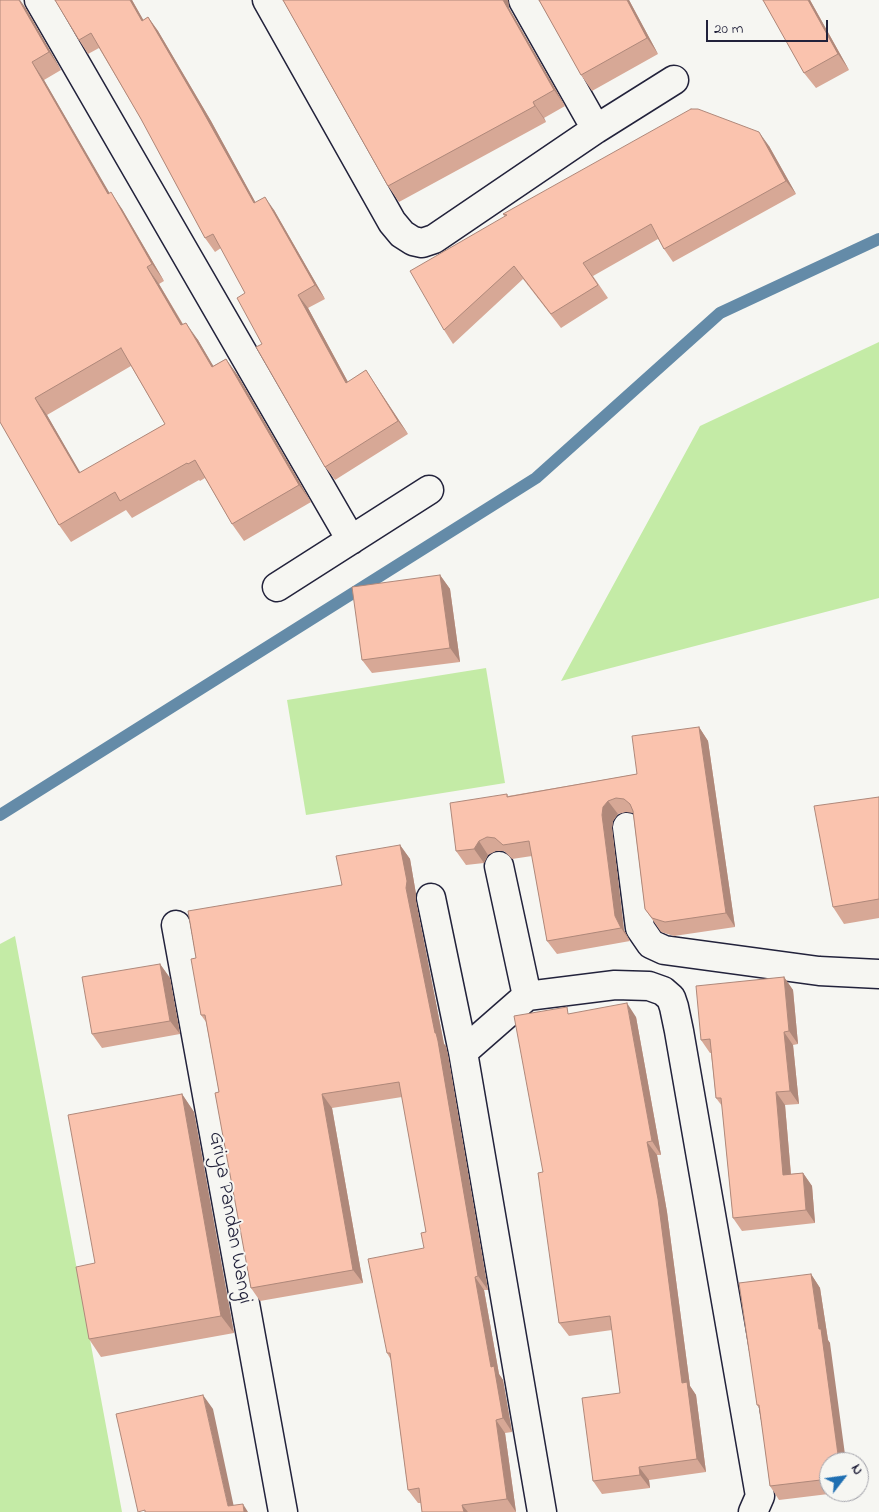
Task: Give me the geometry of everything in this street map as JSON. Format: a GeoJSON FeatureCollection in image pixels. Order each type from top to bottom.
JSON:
{"type":"FeatureCollection","features":[{"type":"Feature","properties":{"kind":"street"},"geometry":{"type":"LineString","coordinates":[[39,0],[351,540]]}},
{"type":"Feature","properties":{"kind":"street"},"geometry":{"type":"LineString","coordinates":[[267,0],[392,222],[402,234],[413,241],[422,243],[442,234],[596,129],[674,80]]}},
{"type":"Feature","properties":{"kind":"street"},"geometry":{"type":"LineString","coordinates":[[523,0],[596,129]]}},
{"type":"Feature","properties":{"kind":"street"},"geometry":{"type":"LineString","coordinates":[[278,587],[429,490]]}},
{"type":"Feature","properties":{"kind":"street"},"geometry":{"type":"LineString","coordinates":[[627,827],[640,928],[651,944],[664,950],[800,968],[879,974]]}},
{"type":"Feature","properties":{"kind":"street"},"geometry":{"type":"LineString","coordinates":[[498,866],[526,996]]}},
{"type":"Feature","properties":{"kind":"street"},"geometry":{"type":"LineString","coordinates":[[432,898],[463,1052],[542,1512]]}},
{"type":"Feature","properties":{"kind":"street","name":"Griya Pandan Wangi"},"geometry":{"type":"LineString","coordinates":[[176,925],[283,1512]]}},
{"type":"Feature","properties":{"kind":"street"},"geometry":{"type":"LineString","coordinates":[[463,1052],[526,996],[624,985],[649,986],[663,991],[671,998],[679,1031],[760,1496],[753,1512]]}},
{"type":"Feature","properties":{"kind":"green space"},"geometry":{"type":"Polygon","coordinates":[[[879,342],[879,598],[561,681],[700,426],[879,342]]]}},
{"type":"Feature","properties":{"kind":"green space"},"geometry":{"type":"Polygon","coordinates":[[[486,668],[505,783],[306,815],[287,700],[486,668]]]}},
{"type":"Feature","properties":{"kind":"green space"},"geometry":{"type":"Polygon","coordinates":[[[15,936],[122,1512],[0,1512],[0,944],[15,936]]]}},
{"type":"Feature","properties":{"kind":"building"},"geometry":{"type":"Polygon","coordinates":[[[0,0],[19,0],[49,52],[32,62],[108,194],[111,192],[152,264],[147,267],[181,325],[186,323],[212,367],[226,359],[299,485],[232,524],[195,460],[120,501],[115,492],[59,525],[0,422],[0,0]],[[121,348],[35,398],[79,473],[165,424],[121,348]]]}},
{"type":"Feature","properties":{"kind":"building"},"geometry":{"type":"Polygon","coordinates":[[[55,0],[130,0],[142,21],[148,17],[254,203],[265,197],[315,285],[298,295],[346,383],[366,370],[398,421],[325,467],[256,347],[262,344],[237,298],[245,293],[213,234],[205,238],[141,119],[91,33],[79,40],[55,0]]]}},
{"type":"Feature","properties":{"kind":"building"},"geometry":{"type":"Polygon","coordinates":[[[283,0],[503,0],[554,90],[533,102],[535,106],[388,186],[283,0]]]}},
{"type":"Feature","properties":{"kind":"building"},"geometry":{"type":"Polygon","coordinates":[[[539,0],[627,0],[647,38],[581,75],[539,0]]]}},
{"type":"Feature","properties":{"kind":"building"},"geometry":{"type":"Polygon","coordinates":[[[763,0],[808,0],[838,54],[804,73],[763,0]]]}},
{"type":"Feature","properties":{"kind":"building"},"geometry":{"type":"Polygon","coordinates":[[[691,109],[698,109],[759,132],[786,181],[664,249],[651,224],[583,263],[598,285],[551,314],[514,266],[444,330],[410,271],[507,215],[503,214],[691,109]]]}},
{"type":"Feature","properties":{"kind":"building"},"geometry":{"type":"Polygon","coordinates":[[[440,575],[450,648],[362,660],[352,587],[440,575]]]}},
{"type":"Feature","properties":{"kind":"building"},"geometry":{"type":"Polygon","coordinates":[[[699,727],[726,913],[665,922],[652,918],[645,909],[633,811],[630,804],[624,799],[616,798],[608,801],[603,807],[602,815],[615,916],[621,928],[547,941],[529,841],[503,845],[495,838],[487,837],[479,841],[474,849],[456,851],[450,803],[507,794],[507,797],[637,774],[632,736],[699,727]]]}},
{"type":"Feature","properties":{"kind":"building"},"geometry":{"type":"Polygon","coordinates":[[[879,797],[879,899],[833,907],[814,806],[879,797]]]}},
{"type":"Feature","properties":{"kind":"building"},"geometry":{"type":"Polygon","coordinates":[[[400,845],[407,881],[406,888],[438,1041],[478,1276],[475,1277],[491,1367],[494,1366],[503,1418],[496,1420],[507,1499],[462,1505],[464,1512],[422,1512],[419,1488],[408,1490],[390,1353],[387,1353],[368,1259],[424,1248],[421,1233],[426,1232],[399,1082],[322,1094],[353,1270],[251,1288],[215,1093],[219,1092],[205,1015],[201,1015],[191,959],[196,958],[188,911],[342,885],[336,856],[400,845]]]}},
{"type":"Feature","properties":{"kind":"building"},"geometry":{"type":"Polygon","coordinates":[[[160,964],[170,1021],[92,1034],[82,977],[160,964]]]}},
{"type":"Feature","properties":{"kind":"building"},"geometry":{"type":"Polygon","coordinates":[[[784,977],[789,1031],[784,1032],[790,1091],[776,1092],[783,1175],[803,1173],[806,1210],[733,1218],[721,1098],[716,1098],[710,1039],[701,1040],[696,986],[784,977]]]}},
{"type":"Feature","properties":{"kind":"building"},"geometry":{"type":"Polygon","coordinates":[[[627,1003],[652,1141],[647,1142],[658,1199],[682,1383],[687,1382],[697,1459],[639,1467],[640,1475],[593,1481],[582,1398],[620,1393],[610,1316],[559,1323],[538,1173],[543,1172],[514,1016],[567,1007],[568,1014],[627,1003]]]}},
{"type":"Feature","properties":{"kind":"building"},"geometry":{"type":"Polygon","coordinates":[[[182,1094],[221,1316],[89,1339],[76,1267],[95,1263],[68,1115],[182,1094]]]}},
{"type":"Feature","properties":{"kind":"building"},"geometry":{"type":"Polygon","coordinates":[[[811,1274],[819,1329],[821,1329],[838,1452],[819,1452],[819,1480],[770,1486],[739,1283],[811,1274]]]}},
{"type":"Feature","properties":{"kind":"building"},"geometry":{"type":"Polygon","coordinates":[[[203,1395],[228,1506],[243,1504],[244,1512],[145,1512],[145,1510],[138,1512],[116,1414],[203,1395]]]}},
{"type":"Feature","properties":{"kind":"waterway"},"geometry":{"type":"LineString","coordinates":[[0,815],[536,478],[720,313],[879,239]]}}]}
